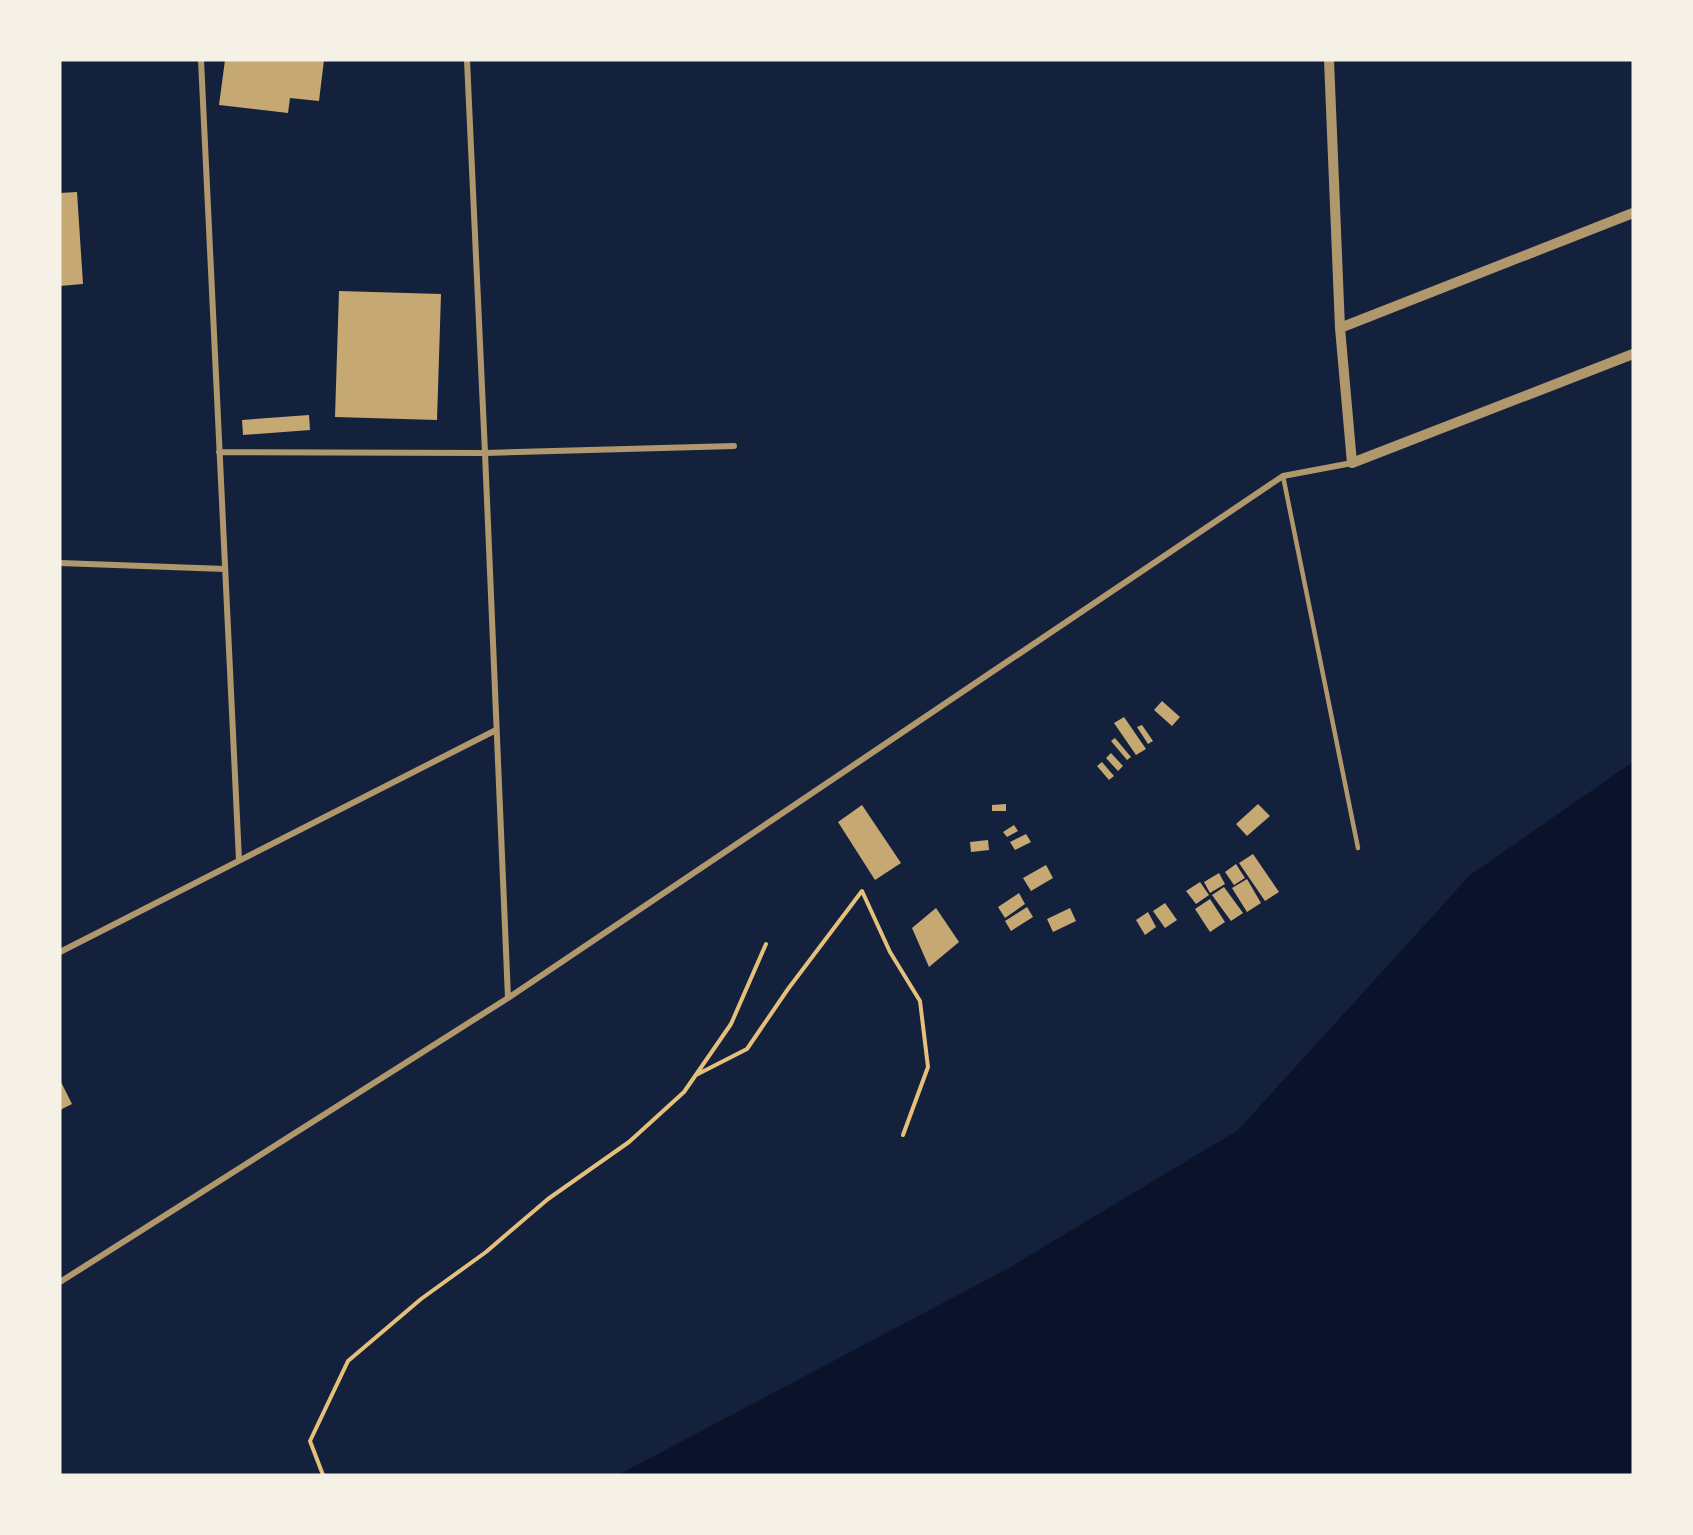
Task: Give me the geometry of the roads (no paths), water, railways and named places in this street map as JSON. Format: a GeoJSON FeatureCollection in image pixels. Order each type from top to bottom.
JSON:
{"type":"FeatureCollection","features":[{"type":"Feature","properties":{"kind":"street"},"geometry":{"type":"LineString","coordinates":[[201,60],[239,860]]}},
{"type":"Feature","properties":{"kind":"street"},"geometry":{"type":"LineString","coordinates":[[467,60],[508,999]]}},
{"type":"Feature","properties":{"kind":"street"},"geometry":{"type":"LineString","coordinates":[[1329,60],[1340,328],[1352,463]]}},
{"type":"Feature","properties":{"kind":"street"},"geometry":{"type":"LineString","coordinates":[[1340,328],[1633,213]]}},
{"type":"Feature","properties":{"kind":"street"},"geometry":{"type":"LineString","coordinates":[[60,1282],[508,999],[1283,476],[1352,463],[1633,354]]}},
{"type":"Feature","properties":{"kind":"street"},"geometry":{"type":"LineString","coordinates":[[219,452],[485,453],[734,446]]}},
{"type":"Feature","properties":{"kind":"street"},"geometry":{"type":"LineString","coordinates":[[60,563],[225,569]]}},
{"type":"Feature","properties":{"kind":"street"},"geometry":{"type":"LineString","coordinates":[[60,952],[496,730]]}},
{"type":"Feature","properties":{"kind":"lane"},"geometry":{"type":"LineString","coordinates":[[1283,476],[1358,848]]}},
{"type":"Feature","properties":{"kind":"water"},"geometry":{"type":"Polygon","coordinates":[[[1633,762],[1633,1475],[618,1475],[1007,1269],[1238,1130],[1470,875],[1633,762]]]}}]}
